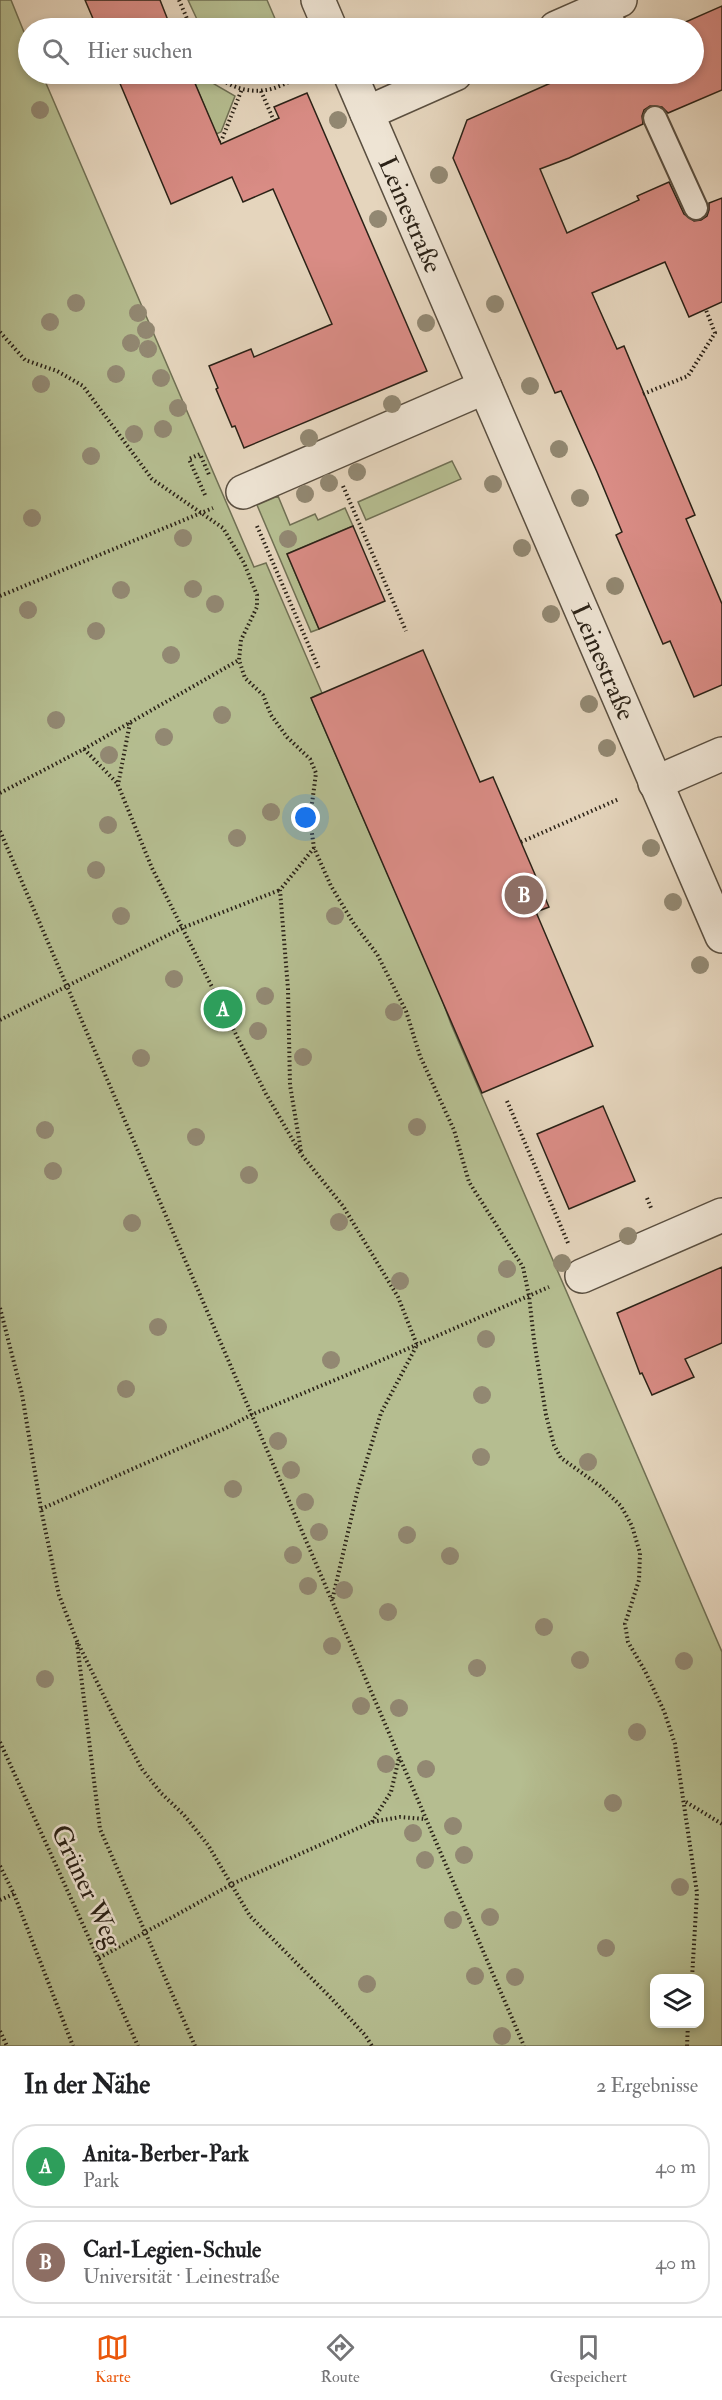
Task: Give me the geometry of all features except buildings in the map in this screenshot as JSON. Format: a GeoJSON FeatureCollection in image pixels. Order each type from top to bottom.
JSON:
{"type":"FeatureCollection","features":[{"type":"Feature","properties":{"kind":"street"},"geometry":{"type":"LineString","coordinates":[[318,0],[326,18]]}},
{"type":"Feature","properties":{"kind":"street"},"geometry":{"type":"LineString","coordinates":[[590,18],[614,11]]}},
{"type":"Feature","properties":{"kind":"street","name":"Leinestraße"},"geometry":{"type":"LineString","coordinates":[[354,84],[722,936]]}},
{"type":"Feature","properties":{"kind":"street"},"geometry":{"type":"LineString","coordinates":[[367,113],[432,84]]}},
{"type":"Feature","properties":{"kind":"street"},"geometry":{"type":"LineString","coordinates":[[221,498],[485,387]]}},
{"type":"Feature","properties":{"kind":"street"},"geometry":{"type":"LineString","coordinates":[[655,783],[722,754]]}},
{"type":"Feature","properties":{"kind":"street"},"geometry":{"type":"LineString","coordinates":[[582,1276],[722,1215]]}},
{"type":"Feature","properties":{"kind":"lane"},"geometry":{"type":"LineString","coordinates":[[655,118],[696,208]]}},
{"type":"Feature","properties":{"kind":"path"},"geometry":{"type":"LineString","coordinates":[[179,0],[187,18]]}},
{"type":"Feature","properties":{"kind":"path"},"geometry":{"type":"LineString","coordinates":[[231,84],[242,89],[261,91],[284,84]]}},
{"type":"Feature","properties":{"kind":"path"},"geometry":{"type":"LineString","coordinates":[[219,141],[222,139],[242,89]]}},
{"type":"Feature","properties":{"kind":"path"},"geometry":{"type":"LineString","coordinates":[[261,91],[274,121]]}},
{"type":"Feature","properties":{"kind":"path"},"geometry":{"type":"LineString","coordinates":[[643,394],[688,376],[715,333],[706,309]]}},
{"type":"Feature","properties":{"kind":"path"},"geometry":{"type":"LineString","coordinates":[[0,332],[26,360],[57,371],[82,386],[152,479],[223,528],[244,563],[257,595],[257,607],[241,640],[240,660],[245,678],[263,695],[271,715],[287,737],[310,759],[316,773],[310,819],[314,848],[331,886],[354,924],[378,954],[406,1011],[420,1056],[454,1130],[470,1182],[523,1267],[546,1415],[554,1445],[561,1458],[600,1486],[621,1506],[632,1526],[640,1553],[639,1580],[625,1624],[626,1633],[628,1642],[645,1671],[668,1722],[675,1744],[686,1802],[697,1893],[692,1974]]}},
{"type":"Feature","properties":{"kind":"path"},"geometry":{"type":"LineString","coordinates":[[200,454],[221,498],[189,459],[200,454]]}},
{"type":"Feature","properties":{"kind":"path"},"geometry":{"type":"LineString","coordinates":[[0,596],[200,512],[221,498]]}},
{"type":"Feature","properties":{"kind":"path"},"geometry":{"type":"LineString","coordinates":[[359,523],[406,631]]}},
{"type":"Feature","properties":{"kind":"path"},"geometry":{"type":"LineString","coordinates":[[272,561],[319,669]]}},
{"type":"Feature","properties":{"kind":"path"},"geometry":{"type":"LineString","coordinates":[[0,793],[84,749],[240,660]]}},
{"type":"Feature","properties":{"kind":"path"},"geometry":{"type":"LineString","coordinates":[[118,785],[130,723]]}},
{"type":"Feature","properties":{"kind":"path"},"geometry":{"type":"LineString","coordinates":[[84,749],[118,785],[152,868],[266,1094],[301,1154],[343,1206],[398,1297],[417,1345],[381,1413],[358,1490],[332,1602]]}},
{"type":"Feature","properties":{"kind":"path"},"geometry":{"type":"LineString","coordinates":[[521,842],[619,799]]}},
{"type":"Feature","properties":{"kind":"path"},"geometry":{"type":"LineString","coordinates":[[0,831],[524,2046]]}},
{"type":"Feature","properties":{"kind":"path"},"geometry":{"type":"LineString","coordinates":[[0,1020],[182,928],[279,890],[314,848]]}},
{"type":"Feature","properties":{"kind":"path"},"geometry":{"type":"LineString","coordinates":[[279,890],[288,989],[291,1085],[301,1154]]}},
{"type":"Feature","properties":{"kind":"path"},"geometry":{"type":"LineString","coordinates":[[507,1101],[556,1215]]}},
{"type":"Feature","properties":{"kind":"path"},"geometry":{"type":"LineString","coordinates":[[41,1509],[251,1415],[544,1290]]}},
{"type":"Feature","properties":{"kind":"path"},"geometry":{"type":"LineString","coordinates":[[0,1308],[22,1394],[41,1509],[59,1595],[76,1639],[116,1721],[142,1768],[208,1845],[250,1916],[331,1998],[365,2035],[372,2046]]}},
{"type":"Feature","properties":{"kind":"path"},"geometry":{"type":"LineString","coordinates":[[76,1639],[100,1829],[195,2046]]}},
{"type":"Feature","properties":{"kind":"path","name":"Grüner Weg"},"geometry":{"type":"LineString","coordinates":[[0,1742],[138,2046]]}},
{"type":"Feature","properties":{"kind":"path"},"geometry":{"type":"LineString","coordinates":[[372,1822],[391,1792],[399,1758]]}},
{"type":"Feature","properties":{"kind":"path"},"geometry":{"type":"LineString","coordinates":[[686,1802],[722,1824]]}},
{"type":"Feature","properties":{"kind":"path"},"geometry":{"type":"LineString","coordinates":[[99,1958],[232,1884],[372,1822],[400,1817],[426,1820]]}},
{"type":"Feature","properties":{"kind":"path"},"geometry":{"type":"LineString","coordinates":[[0,1866],[14,1894],[73,2046]]}},
{"type":"Feature","properties":{"kind":"path"},"geometry":{"type":"LineString","coordinates":[[0,1900],[14,1894]]}},
{"type":"Feature","properties":{"kind":"path"},"geometry":{"type":"LineString","coordinates":[[687,2028],[687,2046]]}},
{"type":"Feature","properties":{"kind":"path"},"geometry":{"type":"LineString","coordinates":[[0,2031],[7,2046]]}},
{"type":"Feature","properties":{"kind":"green space"},"geometry":{"type":"Polygon","coordinates":[[[0,0],[11,0],[18,18],[18,84],[46,84],[254,567],[266,563],[322,693],[311,698],[722,1652],[722,2046],[0,2046],[0,0]]]}},
{"type":"Feature","properties":{"kind":"green space"},"geometry":{"type":"Polygon","coordinates":[[[188,0],[267,0],[275,18],[196,18],[188,0]]]}},
{"type":"Feature","properties":{"kind":"green space"},"geometry":{"type":"Polygon","coordinates":[[[195,84],[214,84],[235,96],[221,132],[216,134],[195,84]]]}},
{"type":"Feature","properties":{"kind":"green space"},"geometry":{"type":"Polygon","coordinates":[[[452,461],[461,479],[366,520],[358,502],[452,461]]]}},
{"type":"Feature","properties":{"kind":"green space"},"geometry":{"type":"Polygon","coordinates":[[[278,496],[290,525],[315,514],[318,520],[345,508],[353,526],[287,554],[319,629],[311,632],[257,505],[278,496]]]}},
{"type":"Feature","properties":{"kind":"place","name":"Carl-Legien-Schule"},"geometry":{"type":"Point","coordinates":[524,895]}},
{"type":"Feature","properties":{"kind":"place","name":"Anita-Berber-Park"},"geometry":{"type":"Point","coordinates":[223,1009]}}]}
